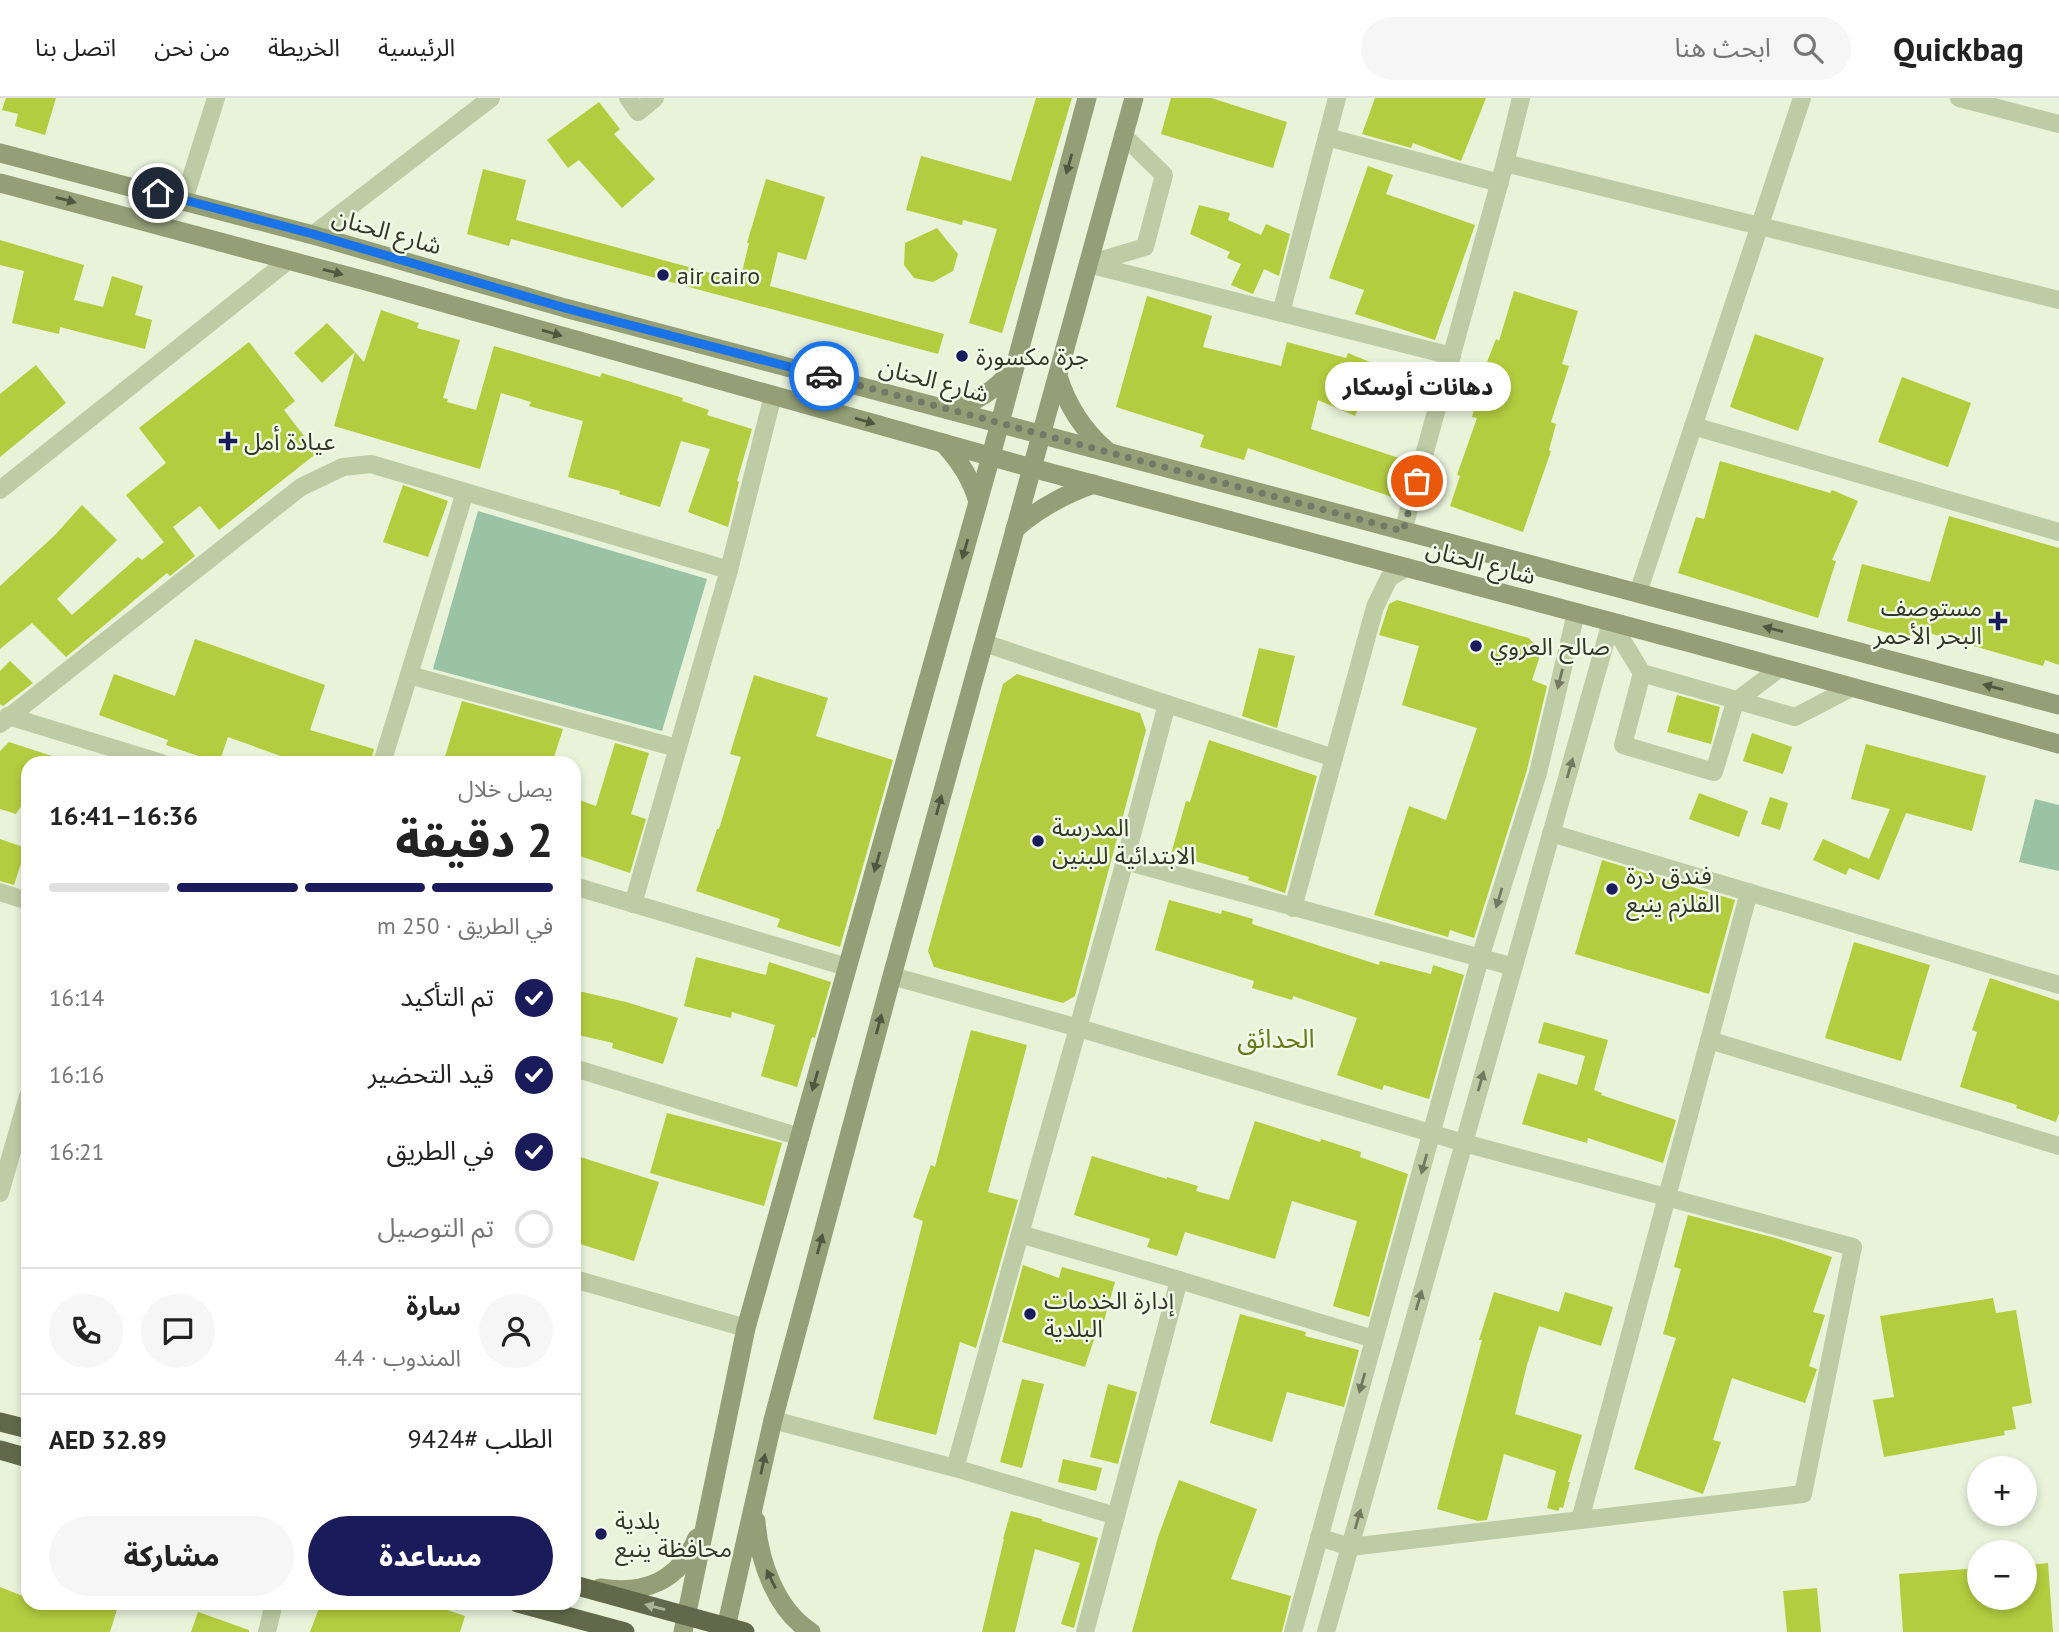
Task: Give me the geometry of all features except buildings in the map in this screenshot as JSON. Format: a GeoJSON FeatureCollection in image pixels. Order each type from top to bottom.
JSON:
{"type":"FeatureCollection","features":[{"type":"Feature","properties":{"kind":"highway"},"geometry":{"type":"LineString","coordinates":[[0,1422],[21,1427]]}},
{"type":"Feature","properties":{"kind":"highway"},"geometry":{"type":"LineString","coordinates":[[0,1450],[21,1456]]}},
{"type":"Feature","properties":{"kind":"highway"},"geometry":{"type":"LineString","coordinates":[[581,1586],[686,1624],[732,1630]]}},
{"type":"Feature","properties":{"kind":"highway"},"geometry":{"type":"LineString","coordinates":[[542,1610],[625,1632]]}},
{"type":"Feature","properties":{"kind":"main road"},"geometry":{"type":"LineString","coordinates":[[686,1624],[706,1514],[746,1328],[978,502],[1087,98]]}},
{"type":"Feature","properties":{"kind":"main road"},"geometry":{"type":"LineString","coordinates":[[732,1630],[773,1420],[892,976],[1134,98]]}},
{"type":"Feature","properties":{"kind":"main road","name":"شارع الحنان"},"geometry":{"type":"LineString","coordinates":[[0,153],[313,234],[565,308],[2059,705]]}},
{"type":"Feature","properties":{"kind":"main road","name":"شارع الحنان"},"geometry":{"type":"LineString","coordinates":[[0,183],[289,260],[1032,468],[2059,744]]}},
{"type":"Feature","properties":{"kind":"main road"},"geometry":{"type":"LineString","coordinates":[[951,410],[968,405],[1001,382],[1015,366]]}},
{"type":"Feature","properties":{"kind":"main road"},"geometry":{"type":"LineString","coordinates":[[1058,376],[1064,396],[1089,436],[1108,452]]}},
{"type":"Feature","properties":{"kind":"main road"},"geometry":{"type":"LineString","coordinates":[[943,443],[954,454],[978,502]]}},
{"type":"Feature","properties":{"kind":"main road"},"geometry":{"type":"LineString","coordinates":[[1015,529],[1031,515],[1073,491],[1094,484]]}},
{"type":"Feature","properties":{"kind":"main road"},"geometry":{"type":"LineString","coordinates":[[755,1503],[758,1548],[766,1571],[800,1625],[811,1632]]}},
{"type":"Feature","properties":{"kind":"main road"},"geometry":{"type":"LineString","coordinates":[[581,1585],[618,1590],[641,1588],[666,1580],[692,1551],[706,1514]]}},
{"type":"Feature","properties":{"kind":"main road"},"geometry":{"type":"LineString","coordinates":[[556,1614],[590,1632]]}},
{"type":"Feature","properties":{"kind":"street"},"geometry":{"type":"LineString","coordinates":[[184,200],[216,98]]}},
{"type":"Feature","properties":{"kind":"street"},"geometry":{"type":"LineString","coordinates":[[313,234],[491,98]]}},
{"type":"Feature","properties":{"kind":"street"},"geometry":{"type":"LineString","coordinates":[[628,98],[638,112],[655,98]]}},
{"type":"Feature","properties":{"kind":"street"},"geometry":{"type":"LineString","coordinates":[[1281,313],[1337,98]]}},
{"type":"Feature","properties":{"kind":"street"},"geometry":{"type":"LineString","coordinates":[[1403,531],[1521,98]]}},
{"type":"Feature","properties":{"kind":"street"},"geometry":{"type":"LineString","coordinates":[[1638,593],[1802,98]]}},
{"type":"Feature","properties":{"kind":"street"},"geometry":{"type":"LineString","coordinates":[[1959,98],[2009,104],[2059,124]]}},
{"type":"Feature","properties":{"kind":"street"},"geometry":{"type":"LineString","coordinates":[[1088,264],[1144,247],[1164,175],[1124,135]]}},
{"type":"Feature","properties":{"kind":"street"},"geometry":{"type":"LineString","coordinates":[[1327,137],[1500,183]]}},
{"type":"Feature","properties":{"kind":"street"},"geometry":{"type":"LineString","coordinates":[[1505,163],[2059,300]]}},
{"type":"Feature","properties":{"kind":"street"},"geometry":{"type":"LineString","coordinates":[[0,490],[289,260]]}},
{"type":"Feature","properties":{"kind":"street"},"geometry":{"type":"LineString","coordinates":[[1088,264],[1452,356]]}},
{"type":"Feature","properties":{"kind":"street"},"geometry":{"type":"LineString","coordinates":[[633,904],[729,570],[773,395]]}},
{"type":"Feature","properties":{"kind":"street"},"geometry":{"type":"LineString","coordinates":[[1693,426],[2059,532]]}},
{"type":"Feature","properties":{"kind":"street"},"geometry":{"type":"LineString","coordinates":[[4,720],[301,488],[343,467],[371,464],[729,570]]}},
{"type":"Feature","properties":{"kind":"street"},"geometry":{"type":"LineString","coordinates":[[384,756],[465,492]]}},
{"type":"Feature","properties":{"kind":"street"},"geometry":{"type":"LineString","coordinates":[[1293,908],[1379,597],[1389,578],[1407,567]]}},
{"type":"Feature","properties":{"kind":"street"},"geometry":{"type":"LineString","coordinates":[[1293,1632],[1480,958],[1538,773],[1576,613]]}},
{"type":"Feature","properties":{"kind":"street"},"geometry":{"type":"LineString","coordinates":[[1611,622],[1642,673],[1735,702],[1796,717],[1853,687]]}},
{"type":"Feature","properties":{"kind":"street"},"geometry":{"type":"LineString","coordinates":[[1326,1632],[1611,622]]}},
{"type":"Feature","properties":{"kind":"street"},"geometry":{"type":"LineString","coordinates":[[984,643],[1334,758]]}},
{"type":"Feature","properties":{"kind":"street"},"geometry":{"type":"LineString","coordinates":[[1642,673],[1623,746],[1714,772],[1735,702],[1780,668]]}},
{"type":"Feature","properties":{"kind":"street"},"geometry":{"type":"LineString","coordinates":[[409,675],[677,748]]}},
{"type":"Feature","properties":{"kind":"street"},"geometry":{"type":"LineString","coordinates":[[955,1468],[1167,704]]}},
{"type":"Feature","properties":{"kind":"street"},"geometry":{"type":"LineString","coordinates":[[4,720],[136,756]]}},
{"type":"Feature","properties":{"kind":"street"},"geometry":{"type":"LineString","coordinates":[[1538,773],[1562,796]]}},
{"type":"Feature","properties":{"kind":"street"},"geometry":{"type":"LineString","coordinates":[[1551,833],[2059,985]]}},
{"type":"Feature","properties":{"kind":"street"},"geometry":{"type":"LineString","coordinates":[[1125,861],[1514,967]]}},
{"type":"Feature","properties":{"kind":"street"},"geometry":{"type":"LineString","coordinates":[[581,888],[847,967]]}},
{"type":"Feature","properties":{"kind":"street"},"geometry":{"type":"LineString","coordinates":[[0,892],[21,899]]}},
{"type":"Feature","properties":{"kind":"street"},"geometry":{"type":"LineString","coordinates":[[1580,1520],[1749,892]]}},
{"type":"Feature","properties":{"kind":"street"},"geometry":{"type":"LineString","coordinates":[[892,976],[1079,1028],[1432,1134],[1853,1248],[1803,1493],[1350,1547],[1318,1537]]}},
{"type":"Feature","properties":{"kind":"street"},"geometry":{"type":"LineString","coordinates":[[1709,1040],[2059,1146]]}},
{"type":"Feature","properties":{"kind":"street"},"geometry":{"type":"LineString","coordinates":[[581,1070],[800,1137]]}},
{"type":"Feature","properties":{"kind":"street"},"geometry":{"type":"LineString","coordinates":[[0,1193],[5,1153],[21,1113]]}},
{"type":"Feature","properties":{"kind":"street"},"geometry":{"type":"LineString","coordinates":[[1020,1234],[1374,1339]]}},
{"type":"Feature","properties":{"kind":"street"},"geometry":{"type":"LineString","coordinates":[[1085,1632],[1179,1280]]}},
{"type":"Feature","properties":{"kind":"street"},"geometry":{"type":"LineString","coordinates":[[581,1281],[746,1328]]}},
{"type":"Feature","properties":{"kind":"street"},"geometry":{"type":"LineString","coordinates":[[773,1420],[955,1468],[1116,1516]]}},
{"type":"Feature","properties":{"kind":"street"},"geometry":{"type":"LineString","coordinates":[[267,1632],[272,1610]]}},
{"type":"Feature","properties":{"kind":"green space"},"geometry":{"type":"Polygon","coordinates":[[[478,511],[707,579],[662,731],[433,669],[478,511]]]}},
{"type":"Feature","properties":{"kind":"green space"},"geometry":{"type":"Polygon","coordinates":[[[2035,799],[2059,805],[2059,871],[2019,862],[2035,799]]]}},
{"type":"Feature","properties":{"kind":"way so far"},"geometry":{"type":"LineString","coordinates":[[824,376],[1403,531],[1417,481]]}},
{"type":"Feature","properties":{"kind":"place","name":"air cairo"},"geometry":{"type":"Point","coordinates":[663,275]}},
{"type":"Feature","properties":{"kind":"place","name":"جرة مكسورة"},"geometry":{"type":"Point","coordinates":[962,356]}},
{"type":"Feature","properties":{"kind":"place","name":"عيادة أمل"},"geometry":{"type":"Point","coordinates":[228,441]}},
{"type":"Feature","properties":{"kind":"place","name":"دهانات أوسكار"},"geometry":{"type":"Point","coordinates":[1417,481]}},
{"type":"Feature","properties":{"kind":"place","name":"مستوصف البحر الأحمر"},"geometry":{"type":"Point","coordinates":[1998,621]}},
{"type":"Feature","properties":{"kind":"place","name":"صالح العروي"},"geometry":{"type":"Point","coordinates":[1476,646]}},
{"type":"Feature","properties":{"kind":"place","name":"المدرسة الابتدائية للبنين"},"geometry":{"type":"Point","coordinates":[1038,841]}},
{"type":"Feature","properties":{"kind":"place","name":"فندق درة القلزم ينبع"},"geometry":{"type":"Point","coordinates":[1612,889]}},
{"type":"Feature","properties":{"kind":"place","name":"إدارة الخدمات البلدية"},"geometry":{"type":"Point","coordinates":[1030,1314]}},
{"type":"Feature","properties":{"kind":"place","name":"بلدية محافظة ينبع"},"geometry":{"type":"Point","coordinates":[601,1534]}},
{"type":"Feature","properties":{"kind":"district","name":"الحدائق"},"geometry":{"type":"Point","coordinates":[1276,1038]}},
{"type":"Feature","properties":{"kind":"route"},"geometry":{"type":"LineString","coordinates":[[158,193],[313,234],[565,308],[824,376]]}}]}
